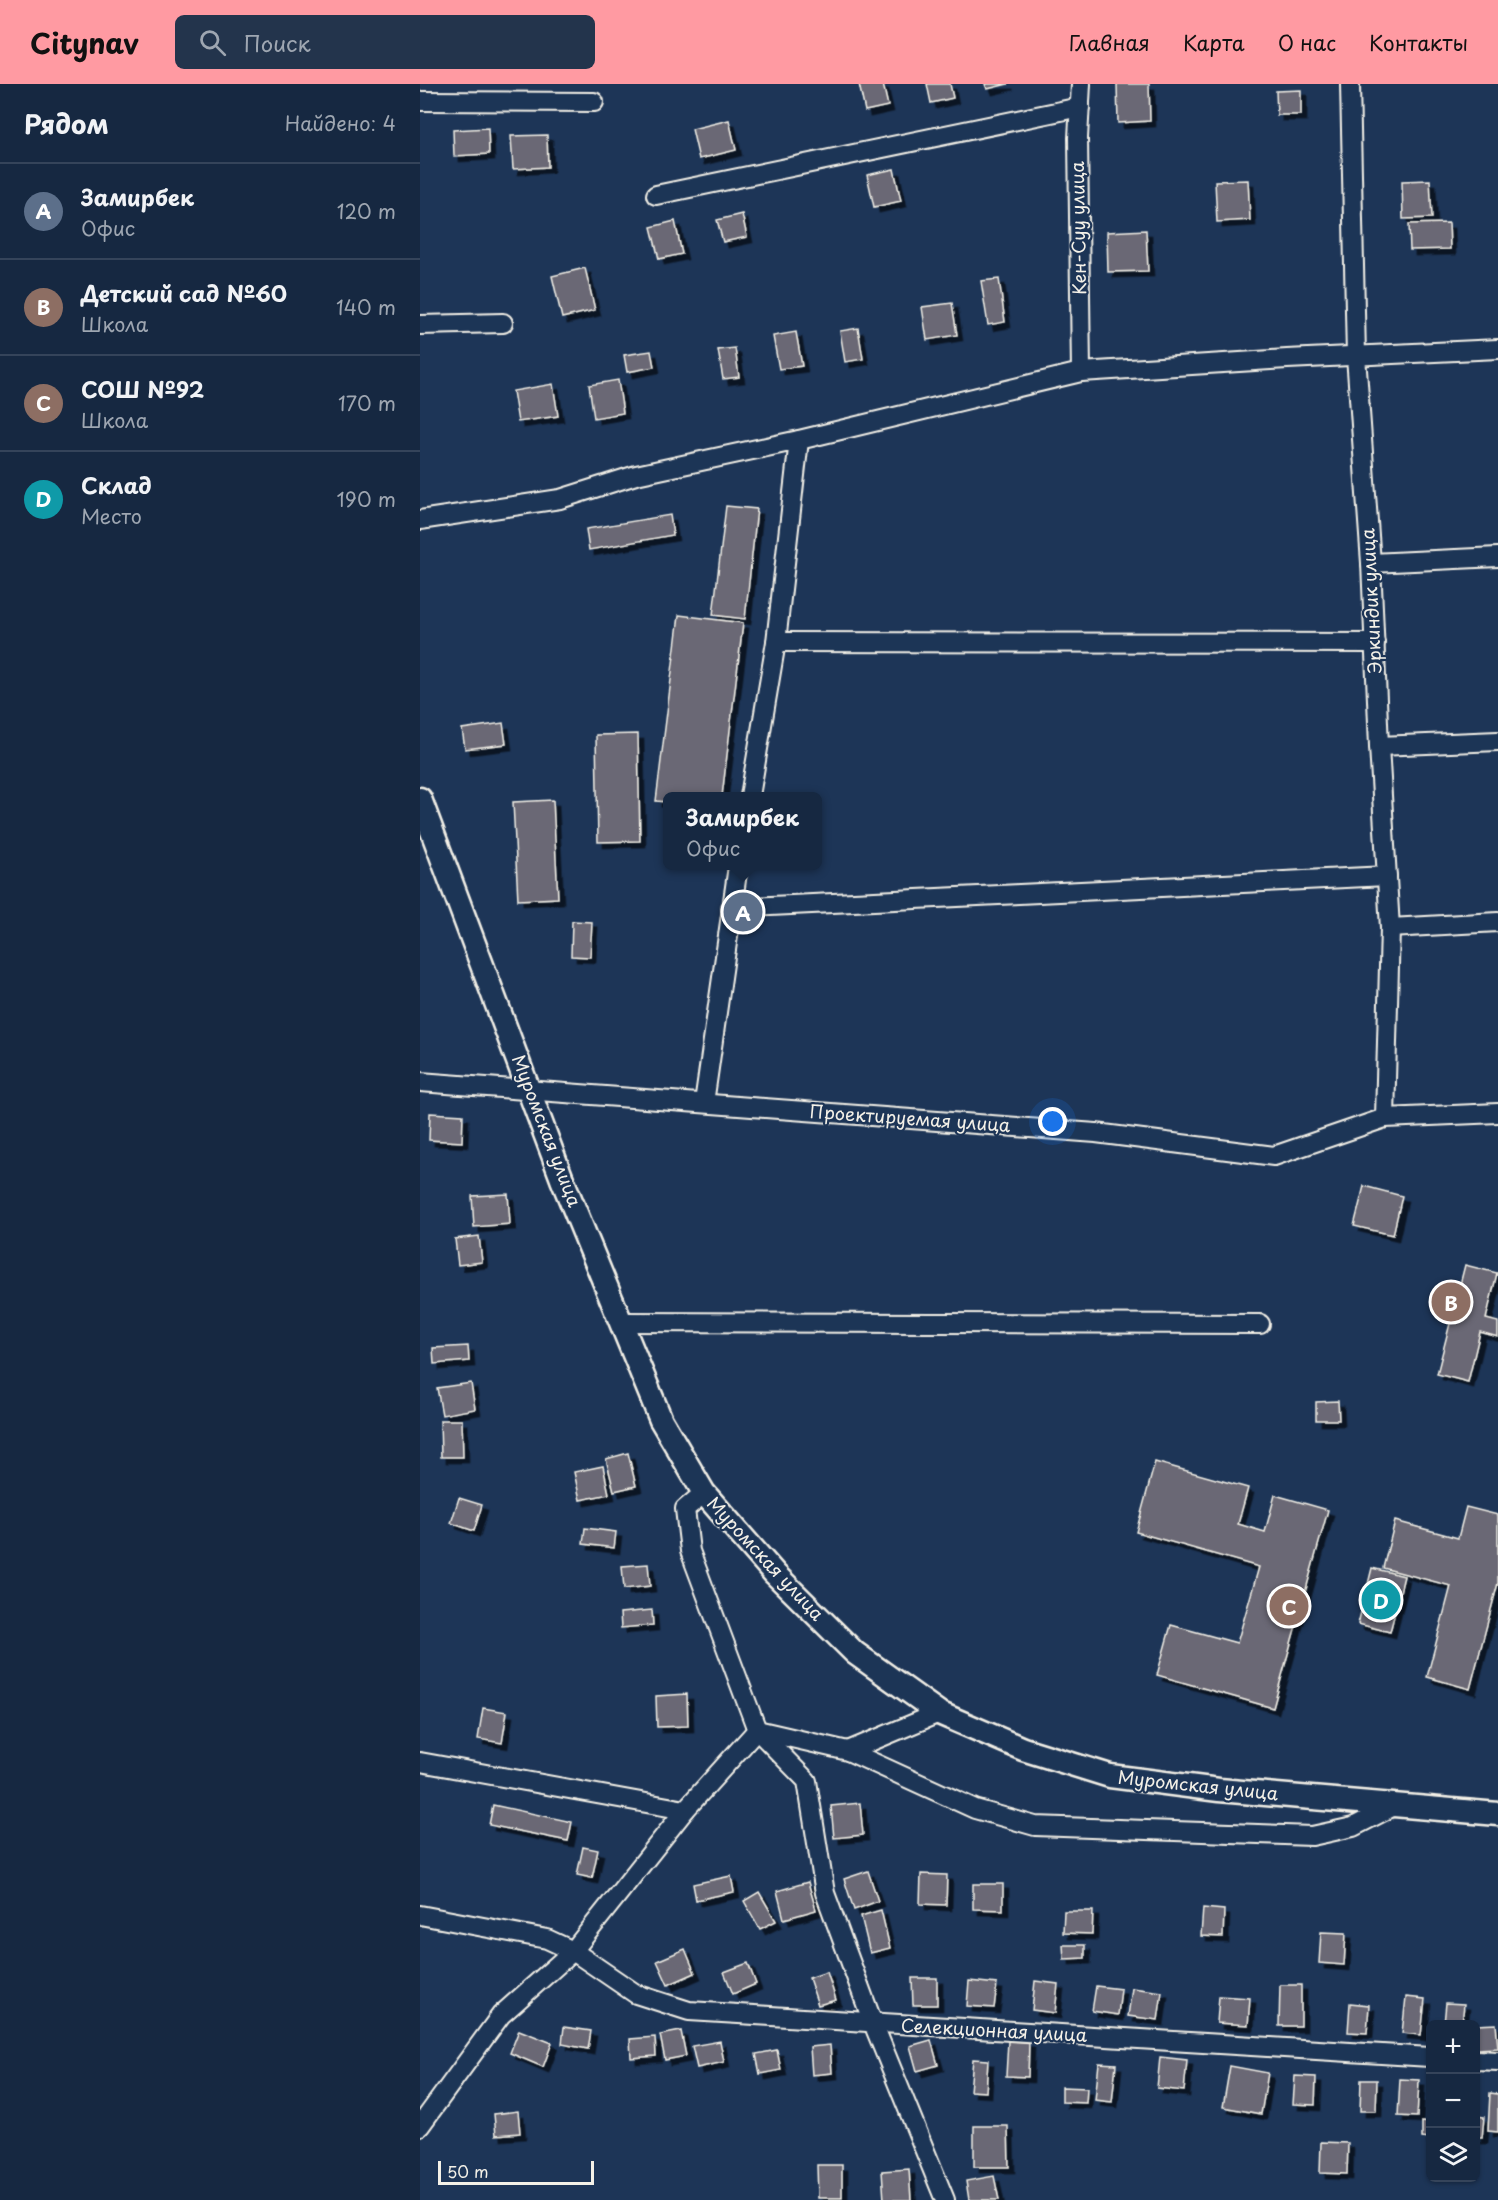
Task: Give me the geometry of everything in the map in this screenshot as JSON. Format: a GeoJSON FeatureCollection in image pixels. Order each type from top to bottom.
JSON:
{"type":"FeatureCollection","features":[{"type":"Feature","properties":{"kind":"street","name":"Кен-Суу улица"},"geometry":{"type":"LineString","coordinates":[[1081,84],[1078,138],[1081,372]]}},
{"type":"Feature","properties":{"kind":"street","name":"Эркиндик улица"},"geometry":{"type":"LineString","coordinates":[[1350,84],[1356,356],[1371,563],[1390,928],[1385,1118]]}},
{"type":"Feature","properties":{"kind":"street"},"geometry":{"type":"LineString","coordinates":[[420,101],[594,102]]}},
{"type":"Feature","properties":{"kind":"street"},"geometry":{"type":"LineString","coordinates":[[656,195],[1080,107]]}},
{"type":"Feature","properties":{"kind":"street"},"geometry":{"type":"LineString","coordinates":[[420,326],[503,322]]}},
{"type":"Feature","properties":{"kind":"street"},"geometry":{"type":"LineString","coordinates":[[420,520],[560,499],[636,475],[799,440],[1081,372],[1498,349]]}},
{"type":"Feature","properties":{"kind":"street"},"geometry":{"type":"LineString","coordinates":[[751,792],[776,642],[799,440]]}},
{"type":"Feature","properties":{"kind":"street"},"geometry":{"type":"LineString","coordinates":[[1371,563],[1498,557]]}},
{"type":"Feature","properties":{"kind":"street"},"geometry":{"type":"LineString","coordinates":[[776,642],[1375,643]]}},
{"type":"Feature","properties":{"kind":"street"},"geometry":{"type":"LineString","coordinates":[[1379,746],[1498,741]]}},
{"type":"Feature","properties":{"kind":"street","name":"Муромская улица"},"geometry":{"type":"LineString","coordinates":[[420,799],[562,1179],[661,1420],[704,1493],[775,1574],[855,1653],[939,1713],[1023,1749],[1110,1776],[1219,1790],[1498,1814]]}},
{"type":"Feature","properties":{"kind":"street"},"geometry":{"type":"LineString","coordinates":[[704,1103],[737,870]]}},
{"type":"Feature","properties":{"kind":"street"},"geometry":{"type":"LineString","coordinates":[[731,908],[1387,876]]}},
{"type":"Feature","properties":{"kind":"street"},"geometry":{"type":"LineString","coordinates":[[1390,928],[1498,922]]}},
{"type":"Feature","properties":{"kind":"street","name":"Проектируемая улица"},"geometry":{"type":"LineString","coordinates":[[420,1082],[1096,1133],[1274,1156],[1385,1118],[1498,1113]]}},
{"type":"Feature","properties":{"kind":"street"},"geometry":{"type":"LineString","coordinates":[[621,1322],[1260,1324]]}},
{"type":"Feature","properties":{"kind":"street"},"geometry":{"type":"LineString","coordinates":[[704,1493],[685,1509],[690,1551],[757,1730],[807,1781],[825,1893],[873,2024],[945,2200]]}},
{"type":"Feature","properties":{"kind":"street"},"geometry":{"type":"LineString","coordinates":[[848,1751],[939,1713]]}},
{"type":"Feature","properties":{"kind":"street"},"geometry":{"type":"LineString","coordinates":[[757,1730],[848,1751],[975,1809],[1035,1826],[1312,1836],[1353,1827],[1396,1805]]}},
{"type":"Feature","properties":{"kind":"street"},"geometry":{"type":"LineString","coordinates":[[420,2126],[501,2015],[573,1951],[685,1810],[757,1730]]}},
{"type":"Feature","properties":{"kind":"street"},"geometry":{"type":"LineString","coordinates":[[420,1762],[685,1810]]}},
{"type":"Feature","properties":{"kind":"street","name":"Селекционная улица"},"geometry":{"type":"LineString","coordinates":[[420,1915],[547,1939],[573,1951],[636,1994],[689,2011],[1426,2057]]}},
{"type":"Feature","properties":{"kind":"street"},"geometry":{"type":"LineString","coordinates":[[1480,2060],[1498,2061]]}},
{"type":"Feature","properties":{"kind":"building"},"geometry":{"type":"Polygon","coordinates":[[[859,84],[883,84],[888,106],[865,111],[859,84]]]}},
{"type":"Feature","properties":{"kind":"building"},"geometry":{"type":"Polygon","coordinates":[[[927,84],[950,84],[953,98],[931,103],[927,84]]]}},
{"type":"Feature","properties":{"kind":"building"},"geometry":{"type":"Polygon","coordinates":[[[985,84],[1008,84],[987,89],[985,84]]]}},
{"type":"Feature","properties":{"kind":"building"},"geometry":{"type":"Polygon","coordinates":[[[1117,84],[1149,84],[1150,121],[1118,123],[1117,84]]]}},
{"type":"Feature","properties":{"kind":"building"},"geometry":{"type":"Polygon","coordinates":[[[1301,90],[1301,115],[1277,115],[1276,91],[1301,90]]]}},
{"type":"Feature","properties":{"kind":"building"},"geometry":{"type":"Polygon","coordinates":[[[729,120],[736,150],[699,159],[692,129],[729,120]]]}},
{"type":"Feature","properties":{"kind":"building"},"geometry":{"type":"Polygon","coordinates":[[[488,128],[489,154],[454,156],[453,130],[488,128]]]}},
{"type":"Feature","properties":{"kind":"building"},"geometry":{"type":"Polygon","coordinates":[[[547,135],[548,167],[513,169],[511,136],[547,135]]]}},
{"type":"Feature","properties":{"kind":"building"},"geometry":{"type":"Polygon","coordinates":[[[894,169],[901,201],[874,207],[867,175],[894,169]]]}},
{"type":"Feature","properties":{"kind":"building"},"geometry":{"type":"Polygon","coordinates":[[[1248,180],[1250,220],[1217,222],[1215,181],[1248,180]]]}},
{"type":"Feature","properties":{"kind":"building"},"geometry":{"type":"Polygon","coordinates":[[[1430,180],[1432,218],[1403,219],[1402,181],[1430,180]]]}},
{"type":"Feature","properties":{"kind":"building"},"geometry":{"type":"Polygon","coordinates":[[[742,214],[747,237],[723,242],[717,220],[742,214]]]}},
{"type":"Feature","properties":{"kind":"building"},"geometry":{"type":"Polygon","coordinates":[[[675,221],[682,254],[659,259],[651,227],[675,221]]]}},
{"type":"Feature","properties":{"kind":"building"},"geometry":{"type":"Polygon","coordinates":[[[1449,223],[1450,249],[1410,250],[1409,224],[1449,223]]]}},
{"type":"Feature","properties":{"kind":"building"},"geometry":{"type":"Polygon","coordinates":[[[1146,230],[1148,271],[1108,272],[1107,232],[1146,230]]]}},
{"type":"Feature","properties":{"kind":"building"},"geometry":{"type":"Polygon","coordinates":[[[585,268],[595,310],[562,318],[552,276],[585,268]]]}},
{"type":"Feature","properties":{"kind":"building"},"geometry":{"type":"Polygon","coordinates":[[[999,279],[1005,322],[988,325],[981,281],[999,279]]]}},
{"type":"Feature","properties":{"kind":"building"},"geometry":{"type":"Polygon","coordinates":[[[952,303],[957,335],[927,340],[922,307],[952,303]]]}},
{"type":"Feature","properties":{"kind":"building"},"geometry":{"type":"Polygon","coordinates":[[[858,328],[863,359],[845,362],[840,331],[858,328]]]}},
{"type":"Feature","properties":{"kind":"building"},"geometry":{"type":"Polygon","coordinates":[[[796,332],[802,366],[779,369],[773,336],[796,332]]]}},
{"type":"Feature","properties":{"kind":"building"},"geometry":{"type":"Polygon","coordinates":[[[735,348],[739,377],[723,379],[718,350],[735,348]]]}},
{"type":"Feature","properties":{"kind":"building"},"geometry":{"type":"Polygon","coordinates":[[[651,351],[654,367],[627,372],[624,355],[651,351]]]}},
{"type":"Feature","properties":{"kind":"building"},"geometry":{"type":"Polygon","coordinates":[[[618,380],[623,413],[594,418],[589,385],[618,380]]]}},
{"type":"Feature","properties":{"kind":"building"},"geometry":{"type":"Polygon","coordinates":[[[553,384],[558,416],[518,422],[513,391],[553,384]]]}},
{"type":"Feature","properties":{"kind":"building"},"geometry":{"type":"Polygon","coordinates":[[[726,506],[757,509],[745,619],[713,615],[726,506]]]}},
{"type":"Feature","properties":{"kind":"building"},"geometry":{"type":"Polygon","coordinates":[[[670,515],[673,535],[589,550],[586,529],[670,515]]]}},
{"type":"Feature","properties":{"kind":"building"},"geometry":{"type":"Polygon","coordinates":[[[679,615],[743,623],[722,792],[663,792],[663,802],[656,801],[679,615]]]}},
{"type":"Feature","properties":{"kind":"building"},"geometry":{"type":"Polygon","coordinates":[[[503,723],[506,744],[465,749],[462,729],[503,723]]]}},
{"type":"Feature","properties":{"kind":"building"},"geometry":{"type":"Polygon","coordinates":[[[638,734],[640,841],[598,842],[596,735],[638,734]]]}},
{"type":"Feature","properties":{"kind":"building"},"geometry":{"type":"Polygon","coordinates":[[[553,800],[558,898],[518,900],[513,802],[553,800]]]}},
{"type":"Feature","properties":{"kind":"building"},"geometry":{"type":"Polygon","coordinates":[[[572,921],[592,922],[590,957],[571,956],[572,921]]]}},
{"type":"Feature","properties":{"kind":"building"},"geometry":{"type":"Polygon","coordinates":[[[430,1113],[463,1115],[462,1142],[429,1140],[430,1113]]]}},
{"type":"Feature","properties":{"kind":"building"},"geometry":{"type":"Polygon","coordinates":[[[1364,1186],[1402,1196],[1393,1235],[1354,1226],[1364,1186]]]}},
{"type":"Feature","properties":{"kind":"building"},"geometry":{"type":"Polygon","coordinates":[[[508,1194],[510,1224],[474,1227],[472,1196],[508,1194]]]}},
{"type":"Feature","properties":{"kind":"building"},"geometry":{"type":"Polygon","coordinates":[[[479,1236],[482,1262],[458,1265],[455,1239],[479,1236]]]}},
{"type":"Feature","properties":{"kind":"building"},"geometry":{"type":"Polygon","coordinates":[[[1465,1265],[1497,1273],[1486,1319],[1498,1322],[1498,1337],[1480,1332],[1468,1382],[1437,1374],[1465,1265]]]}},
{"type":"Feature","properties":{"kind":"building"},"geometry":{"type":"Polygon","coordinates":[[[468,1346],[469,1361],[434,1364],[433,1348],[468,1346]]]}},
{"type":"Feature","properties":{"kind":"building"},"geometry":{"type":"Polygon","coordinates":[[[471,1383],[475,1409],[442,1415],[437,1388],[471,1383]]]}},
{"type":"Feature","properties":{"kind":"building"},"geometry":{"type":"Polygon","coordinates":[[[1338,1401],[1339,1420],[1316,1420],[1316,1402],[1338,1401]]]}},
{"type":"Feature","properties":{"kind":"building"},"geometry":{"type":"Polygon","coordinates":[[[440,1420],[462,1420],[463,1457],[441,1457],[440,1420]]]}},
{"type":"Feature","properties":{"kind":"building"},"geometry":{"type":"Polygon","coordinates":[[[628,1453],[636,1486],[614,1491],[606,1459],[628,1453]]]}},
{"type":"Feature","properties":{"kind":"building"},"geometry":{"type":"Polygon","coordinates":[[[1155,1462],[1248,1488],[1238,1524],[1265,1532],[1275,1495],[1328,1510],[1273,1708],[1157,1675],[1171,1625],[1237,1643],[1259,1567],[1136,1532],[1155,1462]]]}},
{"type":"Feature","properties":{"kind":"building"},"geometry":{"type":"Polygon","coordinates":[[[603,1466],[609,1494],[580,1500],[574,1472],[603,1466]]]}},
{"type":"Feature","properties":{"kind":"building"},"geometry":{"type":"Polygon","coordinates":[[[459,1498],[482,1505],[474,1531],[451,1523],[459,1498]]]}},
{"type":"Feature","properties":{"kind":"building"},"geometry":{"type":"Polygon","coordinates":[[[1466,1507],[1498,1515],[1498,1583],[1470,1689],[1427,1677],[1451,1586],[1383,1568],[1395,1521],[1458,1538],[1466,1507]]]}},
{"type":"Feature","properties":{"kind":"building"},"geometry":{"type":"Polygon","coordinates":[[[585,1528],[616,1532],[614,1548],[583,1544],[585,1528]]]}},
{"type":"Feature","properties":{"kind":"building"},"geometry":{"type":"Polygon","coordinates":[[[648,1564],[650,1586],[624,1589],[622,1566],[648,1564]]]}},
{"type":"Feature","properties":{"kind":"building"},"geometry":{"type":"Polygon","coordinates":[[[1372,1568],[1404,1576],[1390,1632],[1358,1624],[1372,1568]]]}},
{"type":"Feature","properties":{"kind":"building"},"geometry":{"type":"Polygon","coordinates":[[[652,1610],[653,1625],[621,1628],[620,1613],[652,1610]]]}},
{"type":"Feature","properties":{"kind":"building"},"geometry":{"type":"Polygon","coordinates":[[[687,1694],[688,1726],[657,1727],[656,1696],[687,1694]]]}},
{"type":"Feature","properties":{"kind":"building"},"geometry":{"type":"Polygon","coordinates":[[[483,1708],[507,1712],[502,1743],[478,1739],[483,1708]]]}},
{"type":"Feature","properties":{"kind":"building"},"geometry":{"type":"Polygon","coordinates":[[[860,1803],[863,1835],[834,1838],[831,1806],[860,1803]]]}},
{"type":"Feature","properties":{"kind":"building"},"geometry":{"type":"Polygon","coordinates":[[[493,1805],[572,1822],[568,1841],[489,1825],[493,1805]]]}},
{"type":"Feature","properties":{"kind":"building"},"geometry":{"type":"Polygon","coordinates":[[[583,1847],[598,1850],[592,1878],[577,1875],[583,1847]]]}},
{"type":"Feature","properties":{"kind":"building"},"geometry":{"type":"Polygon","coordinates":[[[868,1871],[878,1901],[854,1910],[844,1879],[868,1871]]]}},
{"type":"Feature","properties":{"kind":"building"},"geometry":{"type":"Polygon","coordinates":[[[921,1874],[947,1875],[946,1905],[920,1904],[921,1874]]]}},
{"type":"Feature","properties":{"kind":"building"},"geometry":{"type":"Polygon","coordinates":[[[731,1876],[734,1892],[696,1900],[693,1884],[731,1876]]]}},
{"type":"Feature","properties":{"kind":"building"},"geometry":{"type":"Polygon","coordinates":[[[808,1882],[816,1910],[784,1919],[777,1891],[808,1882]]]}},
{"type":"Feature","properties":{"kind":"building"},"geometry":{"type":"Polygon","coordinates":[[[973,1884],[1003,1884],[1003,1910],[973,1909],[973,1884]]]}},
{"type":"Feature","properties":{"kind":"building"},"geometry":{"type":"Polygon","coordinates":[[[759,1892],[776,1921],[760,1929],[744,1901],[759,1892]]]}},
{"type":"Feature","properties":{"kind":"building"},"geometry":{"type":"Polygon","coordinates":[[[1203,1908],[1224,1910],[1223,1937],[1201,1936],[1203,1908]]]}},
{"type":"Feature","properties":{"kind":"building"},"geometry":{"type":"Polygon","coordinates":[[[881,1910],[890,1948],[870,1953],[861,1916],[881,1910]]]}},
{"type":"Feature","properties":{"kind":"building"},"geometry":{"type":"Polygon","coordinates":[[[1064,1911],[1093,1911],[1092,1934],[1063,1933],[1064,1911]]]}},
{"type":"Feature","properties":{"kind":"building"},"geometry":{"type":"Polygon","coordinates":[[[1321,1932],[1346,1933],[1344,1965],[1319,1963],[1321,1932]]]}},
{"type":"Feature","properties":{"kind":"building"},"geometry":{"type":"Polygon","coordinates":[[[1063,1945],[1085,1945],[1085,1958],[1064,1959],[1063,1945]]]}},
{"type":"Feature","properties":{"kind":"building"},"geometry":{"type":"Polygon","coordinates":[[[685,1949],[695,1973],[668,1985],[657,1961],[685,1949]]]}},
{"type":"Feature","properties":{"kind":"building"},"geometry":{"type":"Polygon","coordinates":[[[748,1963],[756,1984],[733,1994],[724,1972],[748,1963]]]}},
{"type":"Feature","properties":{"kind":"building"},"geometry":{"type":"Polygon","coordinates":[[[827,1972],[836,2000],[818,2005],[809,1978],[827,1972]]]}},
{"type":"Feature","properties":{"kind":"building"},"geometry":{"type":"Polygon","coordinates":[[[912,1978],[937,1978],[937,2005],[913,2005],[912,1978]]]}},
{"type":"Feature","properties":{"kind":"building"},"geometry":{"type":"Polygon","coordinates":[[[969,1981],[997,1984],[994,2008],[967,2006],[969,1981]]]}},
{"type":"Feature","properties":{"kind":"building"},"geometry":{"type":"Polygon","coordinates":[[[1035,1981],[1058,1984],[1055,2013],[1032,2010],[1035,1981]]]}},
{"type":"Feature","properties":{"kind":"building"},"geometry":{"type":"Polygon","coordinates":[[[1280,1985],[1301,1985],[1301,2026],[1279,2026],[1280,1985]]]}},
{"type":"Feature","properties":{"kind":"building"},"geometry":{"type":"Polygon","coordinates":[[[1096,1986],[1121,1989],[1118,2015],[1092,2011],[1096,1986]]]}},
{"type":"Feature","properties":{"kind":"building"},"geometry":{"type":"Polygon","coordinates":[[[1132,1988],[1162,1992],[1158,2020],[1128,2016],[1132,1988]]]}},
{"type":"Feature","properties":{"kind":"building"},"geometry":{"type":"Polygon","coordinates":[[[1219,1996],[1250,1998],[1248,2025],[1217,2023],[1219,1996]]]}},
{"type":"Feature","properties":{"kind":"building"},"geometry":{"type":"Polygon","coordinates":[[[1406,1997],[1425,1999],[1421,2035],[1402,2033],[1406,1997]]]}},
{"type":"Feature","properties":{"kind":"building"},"geometry":{"type":"Polygon","coordinates":[[[1350,2003],[1369,2005],[1367,2033],[1348,2032],[1350,2003]]]}},
{"type":"Feature","properties":{"kind":"building"},"geometry":{"type":"Polygon","coordinates":[[[1446,2003],[1464,2004],[1462,2020],[1444,2020],[1446,2003]]]}},
{"type":"Feature","properties":{"kind":"building"},"geometry":{"type":"Polygon","coordinates":[[[1496,2024],[1498,2048],[1480,2049],[1480,2025],[1496,2024]]]}},
{"type":"Feature","properties":{"kind":"building"},"geometry":{"type":"Polygon","coordinates":[[[564,2027],[591,2031],[588,2049],[562,2044],[564,2027]]]}},
{"type":"Feature","properties":{"kind":"building"},"geometry":{"type":"Polygon","coordinates":[[[519,2030],[552,2043],[543,2067],[510,2053],[519,2030]]]}},
{"type":"Feature","properties":{"kind":"building"},"geometry":{"type":"Polygon","coordinates":[[[681,2031],[686,2056],[665,2060],[660,2035],[681,2031]]]}},
{"type":"Feature","properties":{"kind":"building"},"geometry":{"type":"Polygon","coordinates":[[[655,2037],[656,2056],[631,2058],[630,2039],[655,2037]]]}},
{"type":"Feature","properties":{"kind":"building"},"geometry":{"type":"Polygon","coordinates":[[[931,2040],[938,2065],[917,2071],[910,2046],[931,2040]]]}},
{"type":"Feature","properties":{"kind":"building"},"geometry":{"type":"Polygon","coordinates":[[[720,2041],[724,2062],[697,2068],[692,2046],[720,2041]]]}},
{"type":"Feature","properties":{"kind":"building"},"geometry":{"type":"Polygon","coordinates":[[[1008,2041],[1029,2042],[1028,2077],[1006,2076],[1008,2041]]]}},
{"type":"Feature","properties":{"kind":"building"},"geometry":{"type":"Polygon","coordinates":[[[830,2045],[832,2073],[812,2075],[810,2047],[830,2045]]]}},
{"type":"Feature","properties":{"kind":"building"},"geometry":{"type":"Polygon","coordinates":[[[777,2050],[781,2070],[760,2074],[756,2054],[777,2050]]]}},
{"type":"Feature","properties":{"kind":"building"},"geometry":{"type":"Polygon","coordinates":[[[1160,2057],[1187,2060],[1184,2091],[1157,2088],[1160,2057]]]}},
{"type":"Feature","properties":{"kind":"building"},"geometry":{"type":"Polygon","coordinates":[[[973,2059],[988,2060],[986,2092],[970,2091],[973,2059]]]}},
{"type":"Feature","properties":{"kind":"building"},"geometry":{"type":"Polygon","coordinates":[[[1099,2063],[1116,2064],[1112,2102],[1095,2100],[1099,2063]]]}},
{"type":"Feature","properties":{"kind":"building"},"geometry":{"type":"Polygon","coordinates":[[[1230,2066],[1268,2073],[1261,2114],[1223,2107],[1230,2066]]]}},
{"type":"Feature","properties":{"kind":"building"},"geometry":{"type":"Polygon","coordinates":[[[1295,2076],[1316,2077],[1315,2105],[1293,2104],[1295,2076]]]}},
{"type":"Feature","properties":{"kind":"building"},"geometry":{"type":"Polygon","coordinates":[[[1400,2079],[1419,2080],[1417,2117],[1398,2116],[1400,2079]]]}},
{"type":"Feature","properties":{"kind":"building"},"geometry":{"type":"Polygon","coordinates":[[[1361,2080],[1377,2080],[1376,2111],[1360,2111],[1361,2080]]]}},
{"type":"Feature","properties":{"kind":"building"},"geometry":{"type":"Polygon","coordinates":[[[1062,2087],[1087,2088],[1086,2103],[1062,2102],[1062,2087]]]}},
{"type":"Feature","properties":{"kind":"building"},"geometry":{"type":"Polygon","coordinates":[[[1490,2093],[1498,2094],[1498,2132],[1488,2131],[1490,2093]]]}},
{"type":"Feature","properties":{"kind":"building"},"geometry":{"type":"Polygon","coordinates":[[[518,2111],[520,2133],[496,2135],[494,2114],[518,2111]]]}},
{"type":"Feature","properties":{"kind":"building"},"geometry":{"type":"Polygon","coordinates":[[[1480,2116],[1484,2117],[1482,2138],[1480,2138],[1480,2116]]]}},
{"type":"Feature","properties":{"kind":"building"},"geometry":{"type":"Polygon","coordinates":[[[1422,2122],[1426,2122],[1426,2138],[1422,2138],[1422,2122]]]}},
{"type":"Feature","properties":{"kind":"building"},"geometry":{"type":"Polygon","coordinates":[[[974,2126],[1008,2126],[1009,2167],[974,2167],[974,2126]]]}},
{"type":"Feature","properties":{"kind":"building"},"geometry":{"type":"Polygon","coordinates":[[[1321,2142],[1348,2143],[1347,2174],[1320,2173],[1321,2142]]]}},
{"type":"Feature","properties":{"kind":"building"},"geometry":{"type":"Polygon","coordinates":[[[817,2165],[842,2165],[842,2198],[818,2198],[817,2165]]]}},
{"type":"Feature","properties":{"kind":"building"},"geometry":{"type":"Polygon","coordinates":[[[909,2169],[911,2200],[884,2200],[882,2171],[909,2169]]]}},
{"type":"Feature","properties":{"kind":"building"},"geometry":{"type":"Polygon","coordinates":[[[994,2176],[999,2200],[969,2200],[966,2181],[994,2176]]]}},
{"type":"Feature","properties":{"kind":"place","name":"Замирбек"},"geometry":{"type":"Point","coordinates":[743,912]}},
{"type":"Feature","properties":{"kind":"place","name":"Детский сад №60"},"geometry":{"type":"Point","coordinates":[1451,1302]}},
{"type":"Feature","properties":{"kind":"place","name":"Склад"},"geometry":{"type":"Point","coordinates":[1381,1600]}},
{"type":"Feature","properties":{"kind":"place","name":"СОШ №92"},"geometry":{"type":"Point","coordinates":[1289,1606]}}]}
